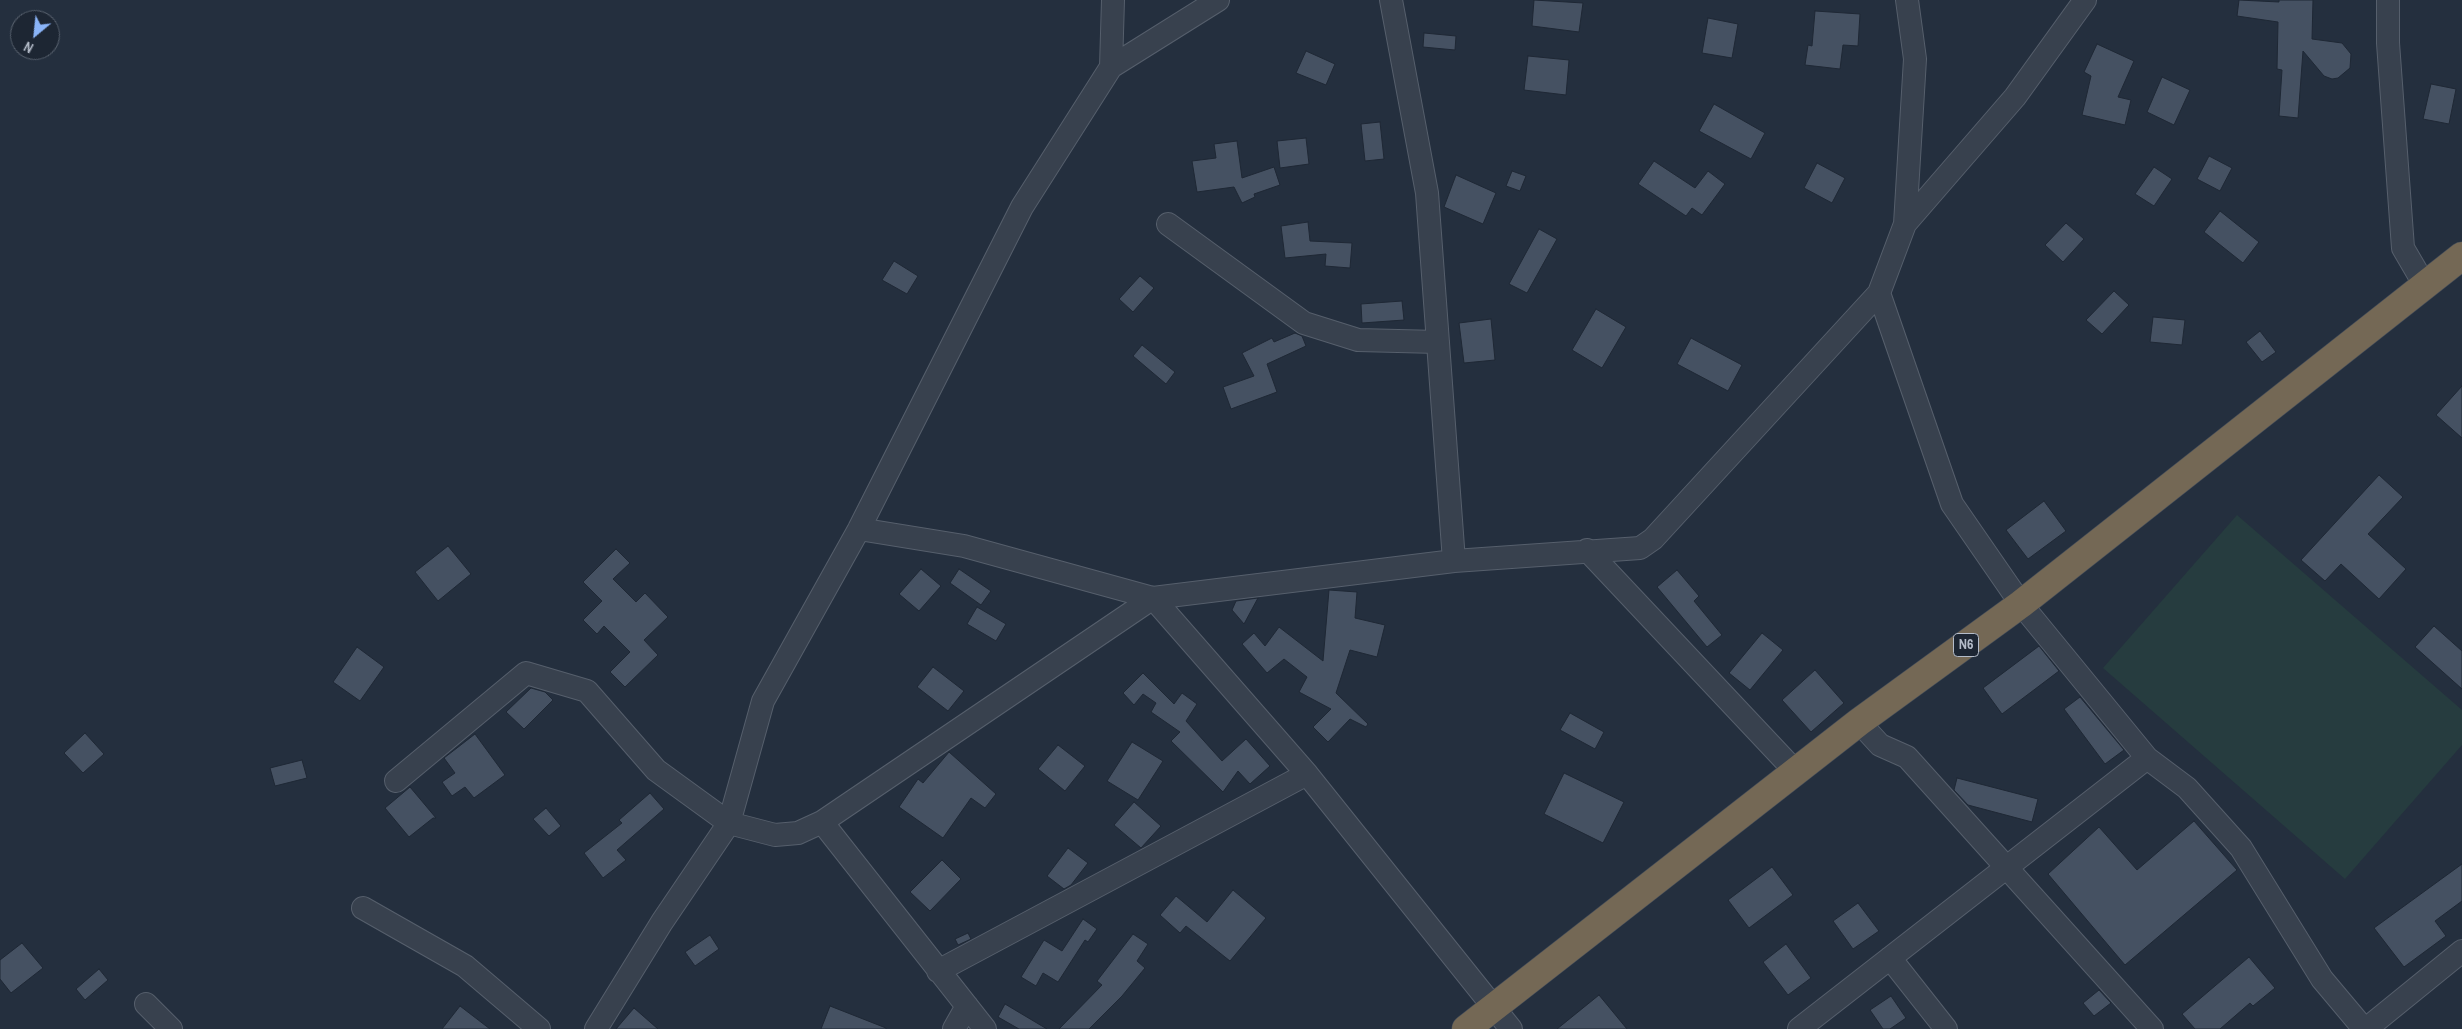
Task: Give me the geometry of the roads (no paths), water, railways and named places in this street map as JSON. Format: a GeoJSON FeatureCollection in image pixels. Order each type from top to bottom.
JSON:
{"type":"FeatureCollection","features":[{"type":"Feature","properties":{"kind":"highway","name":"N6"},"geometry":{"type":"LineString","coordinates":[[1466,1029],[1859,722],[2021,604],[2424,284],[2462,256]]}},
{"type":"Feature","properties":{"kind":"street"},"geometry":{"type":"LineString","coordinates":[[1111,67],[1113,0]]}},
{"type":"Feature","properties":{"kind":"street"},"geometry":{"type":"LineString","coordinates":[[596,1029],[662,922],[729,823],[763,701],[859,529],[1022,207],[1111,67],[1218,0]]}},
{"type":"Feature","properties":{"kind":"street"},"geometry":{"type":"LineString","coordinates":[[1390,0],[1427,193],[1454,561]]}},
{"type":"Feature","properties":{"kind":"street"},"geometry":{"type":"LineString","coordinates":[[859,529],[964,546],[1153,598],[1454,561],[1586,550],[1640,548],[1653,539],[1879,293],[1905,224],[1915,59],[1907,0]]}},
{"type":"Feature","properties":{"kind":"street"},"geometry":{"type":"LineString","coordinates":[[1905,224],[2015,97],[2086,0]]}},
{"type":"Feature","properties":{"kind":"street"},"geometry":{"type":"LineString","coordinates":[[2388,0],[2388,43],[2403,248],[2424,284]]}},
{"type":"Feature","properties":{"kind":"street"},"geometry":{"type":"LineString","coordinates":[[1168,224],[1304,323],[1358,340],[1438,342]]}},
{"type":"Feature","properties":{"kind":"street"},"geometry":{"type":"LineString","coordinates":[[1879,293],[1952,504],[2021,604],[2147,758],[2187,788],[2241,848],[2322,980],[2365,1029],[2462,951]]}},
{"type":"Feature","properties":{"kind":"street"},"geometry":{"type":"LineString","coordinates":[[1586,550],[1796,771]]}},
{"type":"Feature","properties":{"kind":"street"},"geometry":{"type":"LineString","coordinates":[[1153,598],[1307,774],[1511,1029]]}},
{"type":"Feature","properties":{"kind":"street"},"geometry":{"type":"LineString","coordinates":[[396,781],[526,673],[587,692],[656,770],[729,823],[775,835],[798,834],[822,822],[1153,598]]}},
{"type":"Feature","properties":{"kind":"street"},"geometry":{"type":"LineString","coordinates":[[1859,722],[1880,745],[1907,757],[2152,1029]]}},
{"type":"Feature","properties":{"kind":"street"},"geometry":{"type":"LineString","coordinates":[[1799,1029],[2147,758]]}},
{"type":"Feature","properties":{"kind":"street"},"geometry":{"type":"LineString","coordinates":[[938,971],[1307,774]]}},
{"type":"Feature","properties":{"kind":"street"},"geometry":{"type":"LineString","coordinates":[[822,822],[938,971],[986,1029]]}},
{"type":"Feature","properties":{"kind":"street"},"geometry":{"type":"LineString","coordinates":[[363,908],[465,966],[539,1029]]}},
{"type":"Feature","properties":{"kind":"street"},"geometry":{"type":"LineString","coordinates":[[1890,958],[1946,1029]]}},
{"type":"Feature","properties":{"kind":"street"},"geometry":{"type":"LineString","coordinates":[[146,1004],[170,1029]]}},
{"type":"Feature","properties":{"kind":"street"},"geometry":{"type":"LineString","coordinates":[[954,1029],[966,1006]]}}]}
